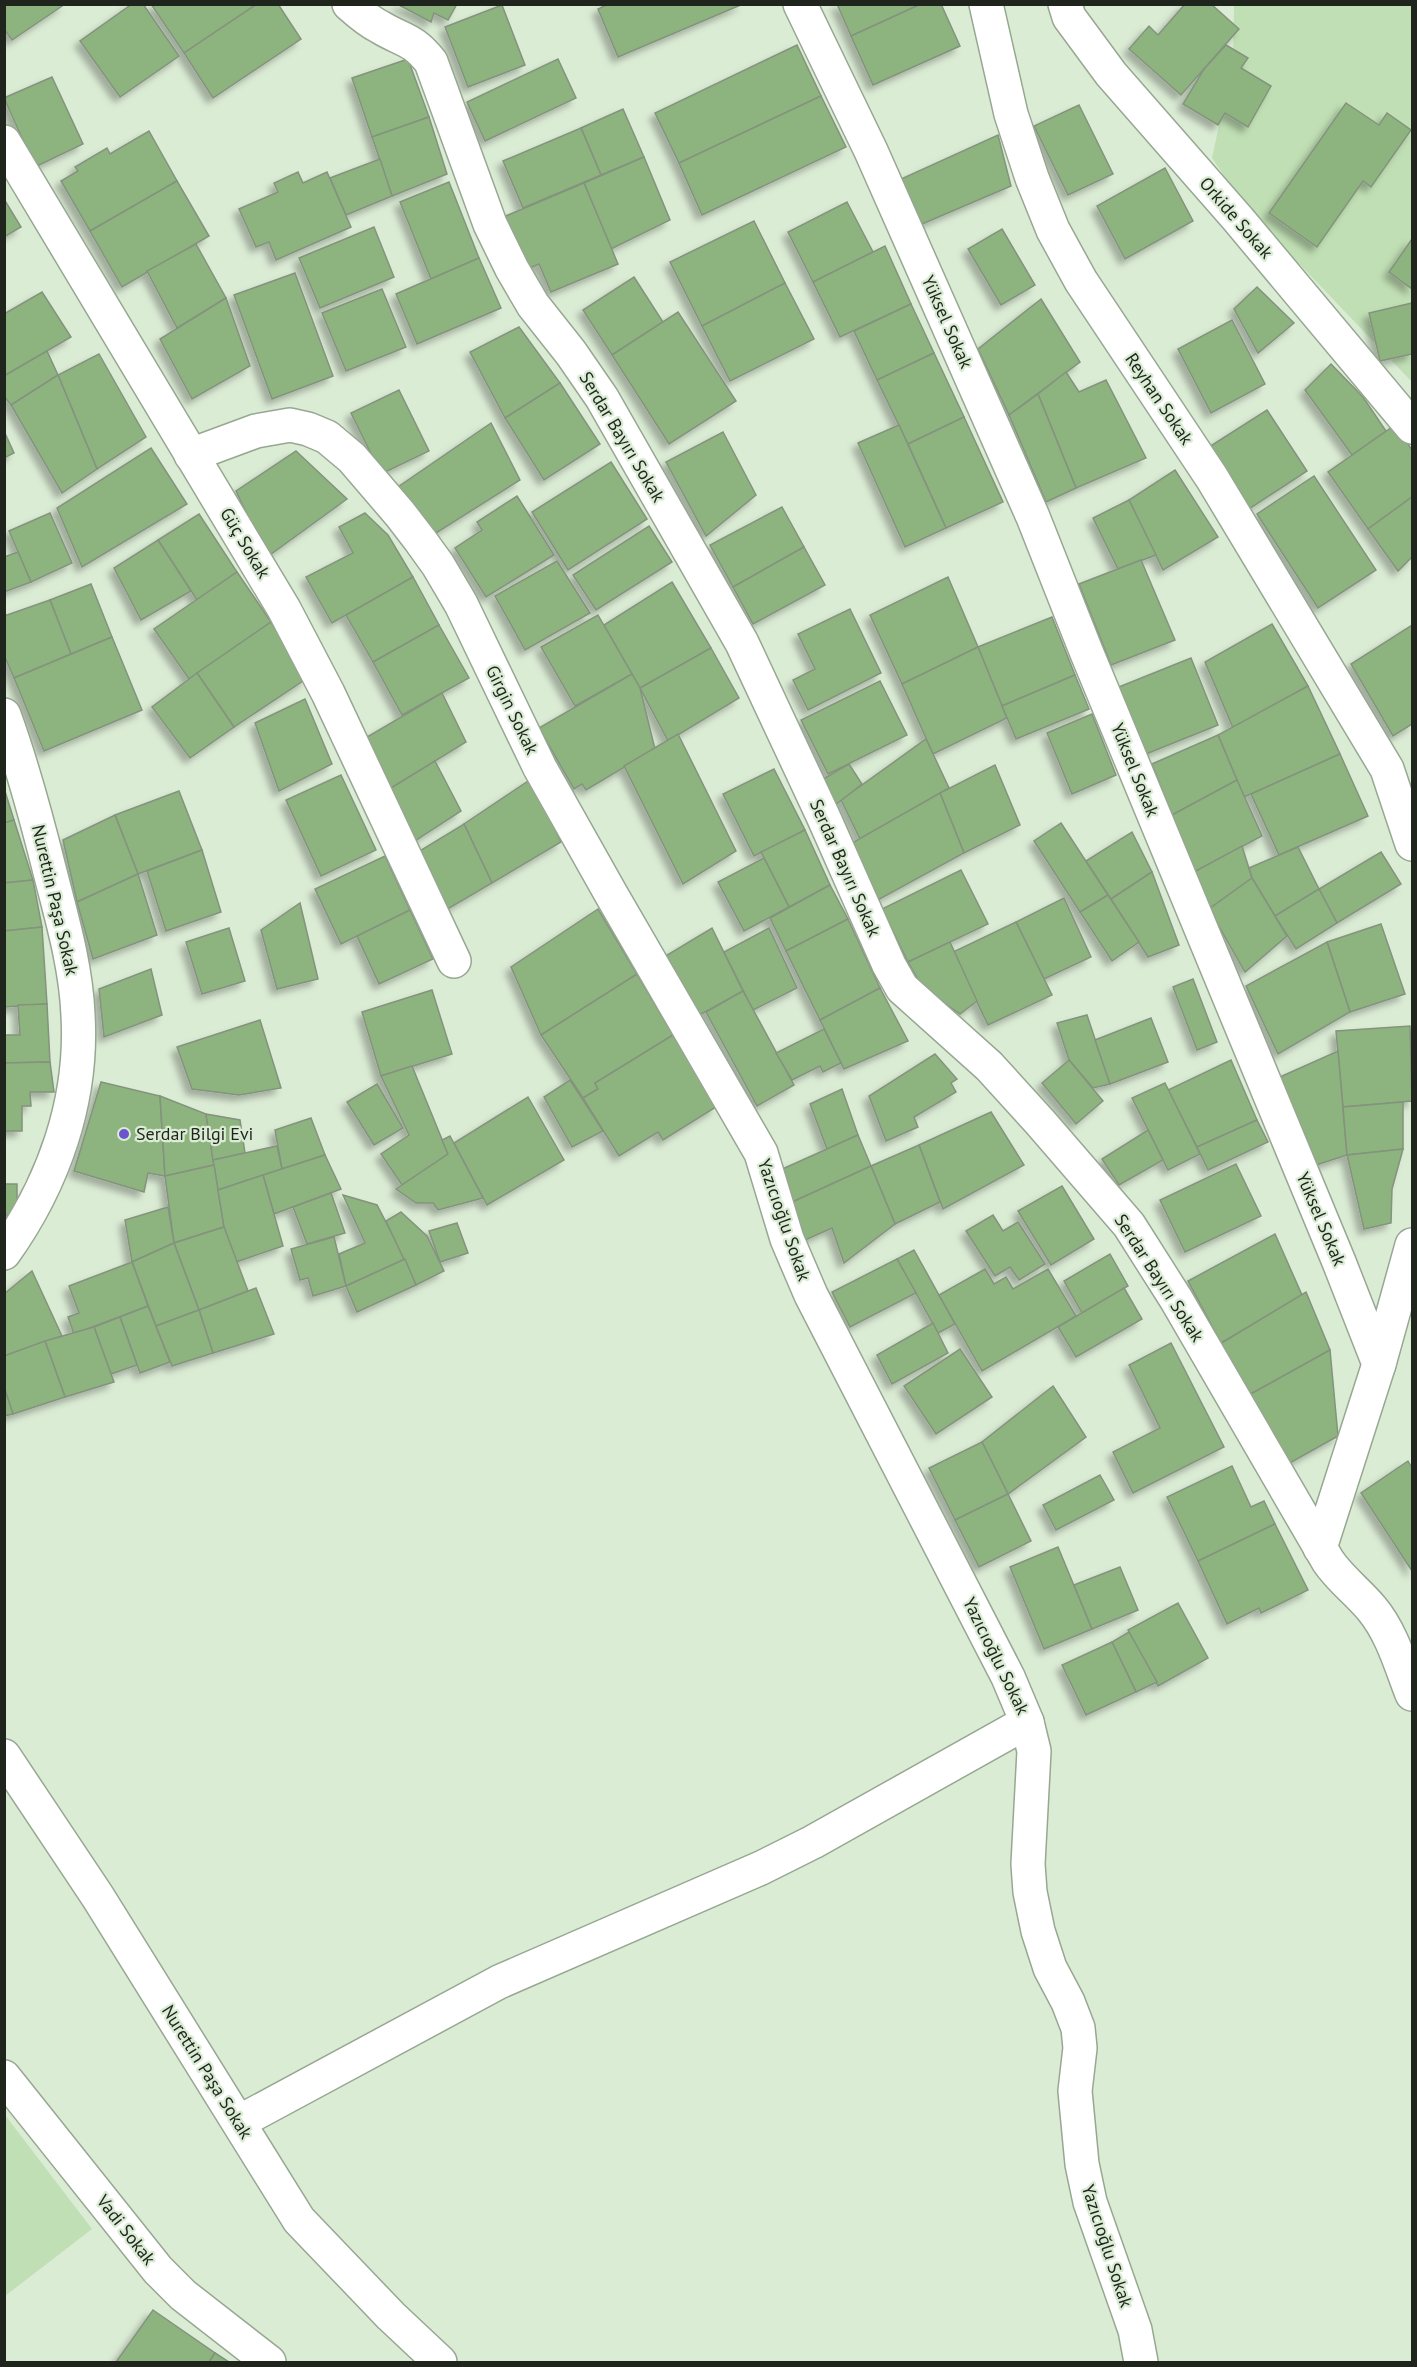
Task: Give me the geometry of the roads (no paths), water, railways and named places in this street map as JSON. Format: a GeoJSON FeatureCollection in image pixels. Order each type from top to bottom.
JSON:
{"type":"FeatureCollection","features":[{"type":"Feature","properties":{"kind":"street","name":"Serdar Bayırı Sokak"},"geometry":{"type":"LineString","coordinates":[[349,4],[380,28],[408,39],[431,62],[490,224],[512,270],[533,305],[571,353],[602,398],[742,643],[823,816],[884,956],[902,988],[989,1066],[1129,1226],[1176,1299],[1334,1570],[1372,1608],[1384,1626],[1413,1694]]}},
{"type":"Feature","properties":{"kind":"street","name":"Yüksel Sokak"},"geometry":{"type":"LineString","coordinates":[[800,4],[871,151],[1033,517],[1379,1364]]}},
{"type":"Feature","properties":{"kind":"street","name":"Reyhan Sokak"},"geometry":{"type":"LineString","coordinates":[[986,4],[1011,114],[1032,178],[1053,230],[1081,281],[1212,478],[1387,769],[1413,805]]}},
{"type":"Feature","properties":{"kind":"street","name":"Orkide Sokak"},"geometry":{"type":"LineString","coordinates":[[1065,4],[1069,17],[1111,74],[1238,219],[1413,427]]}},
{"type":"Feature","properties":{"kind":"street","name":"Güç Sokak"},"geometry":{"type":"LineString","coordinates":[[4,142],[284,609],[328,693],[454,961]]}},
{"type":"Feature","properties":{"kind":"street","name":"Girgin Sokak"},"geometry":{"type":"LineString","coordinates":[[191,455],[256,430],[290,425],[308,429],[327,437],[352,458],[400,514],[438,565],[461,604],[540,768],[709,1066],[746,1124]]}},
{"type":"Feature","properties":{"kind":"street","name":"Nurettin Paşa Sokak"},"geometry":{"type":"LineString","coordinates":[[4,716],[19,757],[69,945],[78,1013],[78,1056],[74,1095],[47,1182],[26,1222],[4,1253]]}},
{"type":"Feature","properties":{"kind":"street","name":"Reyhan Sokak"},"geometry":{"type":"LineString","coordinates":[[1387,769],[1413,844]]}},
{"type":"Feature","properties":{"kind":"street","name":"Yazıcıoğlu Sokak"},"geometry":{"type":"LineString","coordinates":[[746,1124],[761,1153],[788,1239],[811,1295],[1003,1667],[1027,1722],[1035,1751],[1028,1864],[1030,1892],[1038,1931],[1050,1968],[1068,2002],[1078,2028],[1080,2048],[1075,2091],[1082,2164],[1090,2202],[1135,2330],[1141,2362]]}},
{"type":"Feature","properties":{"kind":"street"},"geometry":{"type":"LineString","coordinates":[[1320,1548],[1379,1364],[1413,1245]]}},
{"type":"Feature","properties":{"kind":"street"},"geometry":{"type":"LineString","coordinates":[[239,2122],[499,1982],[760,1868],[813,1842],[1027,1722]]}},
{"type":"Feature","properties":{"kind":"street","name":"Nurettin Paşa Sokak"},"geometry":{"type":"LineString","coordinates":[[4,1756],[98,1897],[299,2220],[440,2362]]}},
{"type":"Feature","properties":{"kind":"street","name":"Vadi Sokak"},"geometry":{"type":"LineString","coordinates":[[4,2077],[158,2270],[183,2295],[269,2362]]}},
{"type":"Feature","properties":{"kind":"place","name":"Serdar Bilgi Evi"},"geometry":{"type":"Point","coordinates":[124,1134]}}]}
